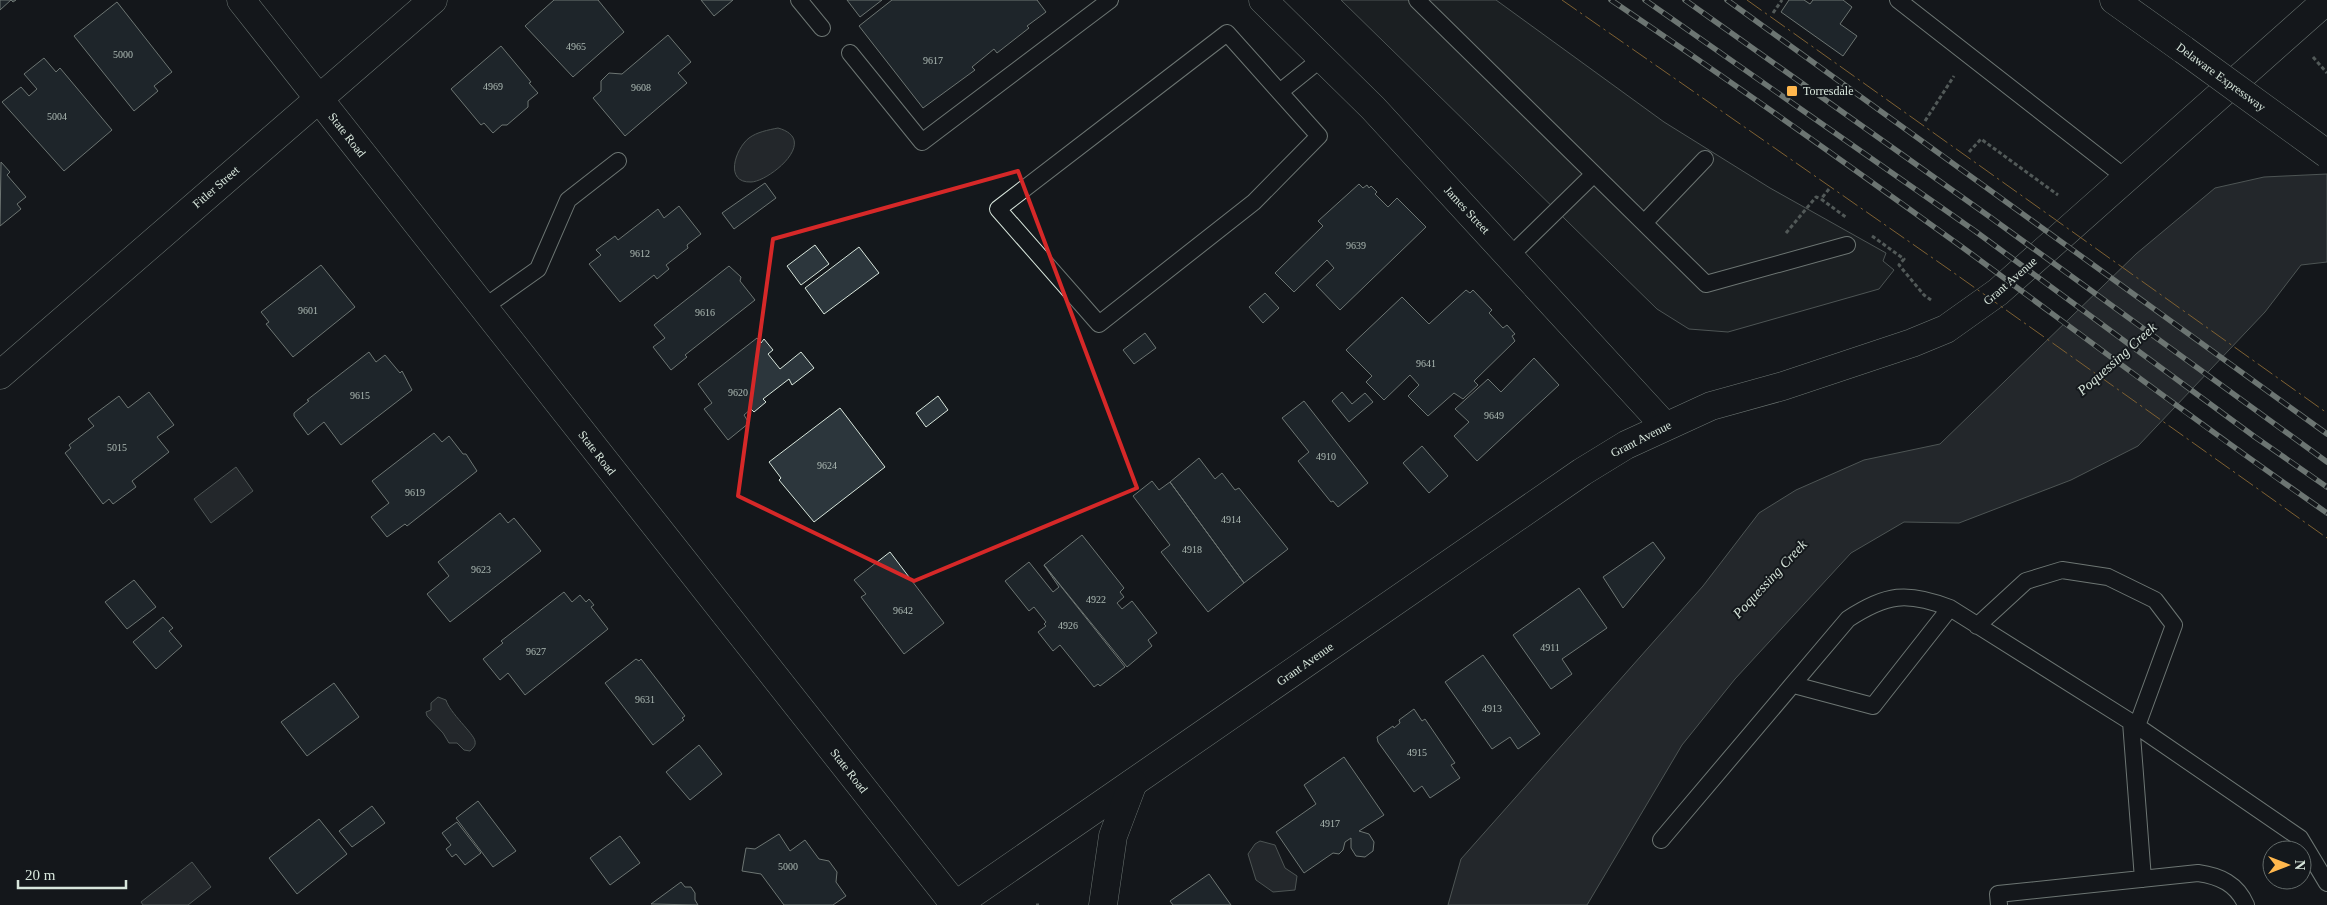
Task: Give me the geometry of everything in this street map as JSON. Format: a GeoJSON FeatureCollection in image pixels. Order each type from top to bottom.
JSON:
{"type":"FeatureCollection","features":[{"type":"Feature","properties":{"kind":"main road","name":"State Road"},"geometry":{"type":"LineString","coordinates":[[241,0],[956,905]]}},
{"type":"Feature","properties":{"kind":"main road","name":"Fitler Street"},"geometry":{"type":"LineString","coordinates":[[0,375],[433,0]]}},
{"type":"Feature","properties":{"kind":"main road","name":"James Street"},"geometry":{"type":"LineString","coordinates":[[1263,0],[1373,108],[1665,426]]}},
{"type":"Feature","properties":{"kind":"main road","name":"Delaware Expressway"},"geometry":{"type":"LineString","coordinates":[[2114,0],[2327,154]]}},
{"type":"Feature","properties":{"kind":"main road","name":"Grant Avenue"},"geometry":{"type":"LineString","coordinates":[[956,905],[1582,472],[1626,445],[1711,406],[1782,386],[1912,344],[1946,329],[1960,320],[1998,292],[2327,0]]}},
{"type":"Feature","properties":{"kind":"main road"},"geometry":{"type":"LineString","coordinates":[[1102,905],[1113,836],[1133,783]]}},
{"type":"Feature","properties":{"kind":"lane"},"geometry":{"type":"LineString","coordinates":[[799,0],[822,28]]}},
{"type":"Feature","properties":{"kind":"lane"},"geometry":{"type":"LineString","coordinates":[[850,53],[922,142],[1110,0]]}},
{"type":"Feature","properties":{"kind":"lane"},"geometry":{"type":"LineString","coordinates":[[1417,0],[1706,284],[1847,245]]}},
{"type":"Feature","properties":{"kind":"lane"},"geometry":{"type":"LineString","coordinates":[[1898,0],[2126,178]]}},
{"type":"Feature","properties":{"kind":"lane"},"geometry":{"type":"LineString","coordinates":[[1227,33],[1280,91],[1319,136],[1254,202],[1099,324],[998,209],[1227,33]]}},
{"type":"Feature","properties":{"kind":"lane"},"geometry":{"type":"LineString","coordinates":[[1280,91],[1322,58]]}},
{"type":"Feature","properties":{"kind":"lane"},"geometry":{"type":"LineString","coordinates":[[1644,223],[1705,159]]}},
{"type":"Feature","properties":{"kind":"lane"},"geometry":{"type":"LineString","coordinates":[[483,308],[538,269],[568,200],[618,161]]}},
{"type":"Feature","properties":{"kind":"lane"},"geometry":{"type":"LineString","coordinates":[[1510,256],[1594,174]]}},
{"type":"Feature","properties":{"kind":"lane"},"geometry":{"type":"LineString","coordinates":[[1977,626],[2026,581],[2062,570],[2108,577],[2154,600],[2174,625],[2134,724],[2143,879]]}},
{"type":"Feature","properties":{"kind":"lane"},"geometry":{"type":"LineString","coordinates":[[1662,840],[1848,619],[1870,604],[1897,597],[1924,598],[1950,608],[2134,724],[2300,838],[2327,883]]}},
{"type":"Feature","properties":{"kind":"lane"},"geometry":{"type":"LineString","coordinates":[[1794,685],[1873,706],[1950,608]]}},
{"type":"Feature","properties":{"kind":"lane"},"geometry":{"type":"LineString","coordinates":[[1999,905],[1998,894],[2198,873],[2215,876],[2230,883],[2242,895],[2246,905]]}},
{"type":"Feature","properties":{"kind":"path"},"geometry":{"type":"LineString","coordinates":[[1773,13],[1782,0]]}},
{"type":"Feature","properties":{"kind":"path"},"geometry":{"type":"LineString","coordinates":[[1925,121],[1951,80]]}},
{"type":"Feature","properties":{"kind":"path"},"geometry":{"type":"LineString","coordinates":[[1969,152],[1981,139],[2085,214]]}},
{"type":"Feature","properties":{"kind":"path"},"geometry":{"type":"LineString","coordinates":[[1821,199],[1829,189]]}},
{"type":"Feature","properties":{"kind":"path"},"geometry":{"type":"LineString","coordinates":[[1800,258],[1777,244],[1816,197],[1851,221]]}},
{"type":"Feature","properties":{"kind":"path"},"geometry":{"type":"LineString","coordinates":[[1866,232],[1904,259],[1899,265],[1924,295],[1960,320]]}},
{"type":"Feature","properties":{"kind":"highlighted area"},"geometry":{"type":"Polygon","coordinates":[[[1018,171],[1137,488],[914,581],[738,496],[773,239],[1018,171]]]}},
{"type":"Feature","properties":{"kind":"shaded area"},"geometry":{"type":"Polygon","coordinates":[[[1341,0],[1496,0],[1664,122],[1770,188],[1886,253],[1883,261],[1894,270],[1879,289],[1728,332],[1689,329],[1657,309],[1341,0]]]}},
{"type":"Feature","properties":{"kind":"water"},"geometry":{"type":"Polygon","coordinates":[[[778,128],[790,134],[794,142],[793,150],[787,160],[759,180],[743,181],[737,177],[735,171],[736,157],[744,143],[756,134],[778,128]]]}},
{"type":"Feature","properties":{"kind":"water","name":"Poquessing Creek"},"geometry":{"type":"Polygon","coordinates":[[[2327,174],[2327,262],[2301,265],[2265,312],[2138,446],[2071,480],[1959,523],[1904,522],[1851,553],[1735,679],[1682,745],[1587,905],[1448,905],[1461,859],[1703,586],[1759,513],[1796,490],[1864,460],[1940,444],[2136,254],[2215,188],[2264,177],[2327,174]]]}},
{"type":"Feature","properties":{"kind":"water"},"geometry":{"type":"Polygon","coordinates":[[[236,467],[253,491],[211,523],[194,499],[236,467]]]}},
{"type":"Feature","properties":{"kind":"water"},"geometry":{"type":"Polygon","coordinates":[[[438,697],[446,700],[474,738],[475,744],[470,751],[464,750],[457,743],[449,743],[443,733],[427,716],[426,712],[431,710],[431,703],[438,697]]]}},
{"type":"Feature","properties":{"kind":"water"},"geometry":{"type":"Polygon","coordinates":[[[1260,841],[1275,845],[1285,868],[1297,876],[1295,890],[1273,892],[1256,880],[1248,854],[1255,844],[1260,841]]]}},
{"type":"Feature","properties":{"kind":"water"},"geometry":{"type":"Polygon","coordinates":[[[192,862],[211,887],[188,905],[143,905],[141,902],[192,862]]]}},
{"type":"Feature","properties":{"kind":"building"},"geometry":{"type":"Polygon","coordinates":[[[0,0],[11,0],[0,10],[0,0]]]}},
{"type":"Feature","properties":{"kind":"building"},"geometry":{"type":"Polygon","coordinates":[[[554,0],[598,0],[624,32],[573,77],[525,26],[554,0]]]}},
{"type":"Feature","properties":{"kind":"building"},"geometry":{"type":"Polygon","coordinates":[[[701,0],[733,0],[714,16],[701,0]]]}},
{"type":"Feature","properties":{"kind":"building"},"geometry":{"type":"Polygon","coordinates":[[[847,0],[882,0],[860,17],[847,0]]]}},
{"type":"Feature","properties":{"kind":"building"},"geometry":{"type":"Polygon","coordinates":[[[892,0],[1037,0],[1046,12],[997,53],[994,49],[972,67],[975,70],[923,108],[859,26],[892,0]]]}},
{"type":"Feature","properties":{"kind":"building"},"geometry":{"type":"Polygon","coordinates":[[[1789,0],[1804,0],[1810,4],[1813,0],[1843,0],[1852,7],[1840,24],[1857,36],[1843,56],[1781,12],[1789,0]]]}},
{"type":"Feature","properties":{"kind":"building"},"geometry":{"type":"Polygon","coordinates":[[[117,2],[172,72],[154,86],[158,91],[134,111],[74,36],[117,2]]]}},
{"type":"Feature","properties":{"kind":"building"},"geometry":{"type":"Polygon","coordinates":[[[668,35],[691,62],[678,73],[687,83],[625,136],[593,98],[601,91],[601,81],[609,73],[622,74],[668,35]]]}},
{"type":"Feature","properties":{"kind":"building"},"geometry":{"type":"Polygon","coordinates":[[[501,46],[538,93],[528,101],[528,107],[507,125],[502,125],[493,133],[484,123],[481,125],[451,89],[501,46]]]}},
{"type":"Feature","properties":{"kind":"building"},"geometry":{"type":"Polygon","coordinates":[[[44,58],[56,72],[60,68],[112,130],[64,171],[2,102],[21,87],[29,96],[37,89],[24,74],[44,58]]]}},
{"type":"Feature","properties":{"kind":"building"},"geometry":{"type":"Polygon","coordinates":[[[1,162],[10,172],[7,175],[26,197],[17,204],[21,209],[0,226],[1,162]]]}},
{"type":"Feature","properties":{"kind":"building"},"geometry":{"type":"Polygon","coordinates":[[[765,183],[776,198],[734,229],[722,213],[765,183]]]}},
{"type":"Feature","properties":{"kind":"building"},"geometry":{"type":"Polygon","coordinates":[[[1359,184],[1363,188],[1367,185],[1369,188],[1371,186],[1377,192],[1375,194],[1388,207],[1397,198],[1426,227],[1340,310],[1316,285],[1334,268],[1327,260],[1294,292],[1275,273],[1323,226],[1318,221],[1359,184]]]}},
{"type":"Feature","properties":{"kind":"building"},"geometry":{"type":"Polygon","coordinates":[[[679,206],[701,234],[687,245],[688,248],[666,265],[669,269],[657,279],[654,275],[620,302],[589,264],[601,255],[596,250],[615,236],[618,240],[658,209],[664,218],[679,206]]]}},
{"type":"Feature","properties":{"kind":"building"},"geometry":{"type":"Polygon","coordinates":[[[815,245],[829,264],[801,285],[787,266],[815,245]]]}},
{"type":"Feature","properties":{"kind":"building"},"geometry":{"type":"Polygon","coordinates":[[[859,247],[879,273],[824,314],[805,288],[859,247]]]}},
{"type":"Feature","properties":{"kind":"building"},"geometry":{"type":"Polygon","coordinates":[[[321,265],[355,307],[293,357],[266,324],[269,322],[261,312],[321,265]]]}},
{"type":"Feature","properties":{"kind":"building"},"geometry":{"type":"Polygon","coordinates":[[[729,266],[741,277],[740,281],[755,300],[685,355],[687,357],[671,370],[653,347],[665,338],[654,325],[729,266]]]}},
{"type":"Feature","properties":{"kind":"building"},"geometry":{"type":"Polygon","coordinates":[[[1466,290],[1470,293],[1473,290],[1492,310],[1489,313],[1503,328],[1507,325],[1515,334],[1512,336],[1515,341],[1474,381],[1478,385],[1463,399],[1454,393],[1428,416],[1408,396],[1419,385],[1410,375],[1384,400],[1366,382],[1372,376],[1346,350],[1402,297],[1429,324],[1466,290]]]}},
{"type":"Feature","properties":{"kind":"building"},"geometry":{"type":"Polygon","coordinates":[[[1265,293],[1279,308],[1263,323],[1249,307],[1265,293]]]}},
{"type":"Feature","properties":{"kind":"building"},"geometry":{"type":"Polygon","coordinates":[[[1145,333],[1156,348],[1134,364],[1123,350],[1145,333]]]}},
{"type":"Feature","properties":{"kind":"building"},"geometry":{"type":"Polygon","coordinates":[[[757,338],[761,343],[764,339],[773,350],[768,354],[780,369],[801,352],[814,368],[792,385],[789,379],[763,399],[766,402],[754,412],[751,409],[744,415],[749,423],[728,440],[704,409],[712,403],[698,384],[757,338]]]}},
{"type":"Feature","properties":{"kind":"building"},"geometry":{"type":"Polygon","coordinates":[[[369,352],[376,362],[385,355],[400,373],[402,371],[412,390],[341,445],[324,422],[308,435],[294,416],[294,413],[309,401],[307,400],[369,352]]]}},
{"type":"Feature","properties":{"kind":"building"},"geometry":{"type":"Polygon","coordinates":[[[1534,358],[1559,385],[1477,461],[1454,436],[1469,422],[1455,409],[1488,379],[1501,392],[1534,358]]]}},
{"type":"Feature","properties":{"kind":"building"},"geometry":{"type":"Polygon","coordinates":[[[149,392],[174,425],[157,437],[169,452],[132,481],[136,487],[113,504],[109,499],[103,504],[65,453],[71,448],[69,445],[94,426],[88,419],[119,396],[128,408],[149,392]]]}},
{"type":"Feature","properties":{"kind":"building"},"geometry":{"type":"Polygon","coordinates":[[[1342,392],[1352,404],[1365,393],[1373,402],[1349,422],[1332,401],[1342,392]]]}},
{"type":"Feature","properties":{"kind":"building"},"geometry":{"type":"Polygon","coordinates":[[[938,396],[948,410],[926,427],[916,413],[938,396]]]}},
{"type":"Feature","properties":{"kind":"building"},"geometry":{"type":"Polygon","coordinates":[[[1304,401],[1368,483],[1338,507],[1333,501],[1331,502],[1298,461],[1309,452],[1282,418],[1304,401]]]}},
{"type":"Feature","properties":{"kind":"building"},"geometry":{"type":"Polygon","coordinates":[[[840,408],[885,467],[814,522],[779,480],[781,478],[769,462],[840,408]]]}},
{"type":"Feature","properties":{"kind":"building"},"geometry":{"type":"Polygon","coordinates":[[[434,433],[442,442],[449,436],[463,454],[466,454],[477,471],[407,526],[405,524],[387,537],[371,517],[389,503],[372,481],[434,433]]]}},
{"type":"Feature","properties":{"kind":"building"},"geometry":{"type":"Polygon","coordinates":[[[1422,446],[1448,476],[1429,493],[1403,463],[1422,446]]]}},
{"type":"Feature","properties":{"kind":"building"},"geometry":{"type":"Polygon","coordinates":[[[1199,458],[1215,479],[1222,473],[1235,490],[1239,488],[1288,549],[1244,583],[1170,482],[1199,458]]]}},
{"type":"Feature","properties":{"kind":"building"},"geometry":{"type":"Polygon","coordinates":[[[1152,481],[1159,490],[1170,482],[1244,583],[1208,612],[1161,552],[1170,545],[1133,496],[1152,481]]]}},
{"type":"Feature","properties":{"kind":"building"},"geometry":{"type":"Polygon","coordinates":[[[500,513],[508,523],[514,518],[541,551],[450,622],[427,594],[449,576],[438,562],[500,513]]]}},
{"type":"Feature","properties":{"kind":"building"},"geometry":{"type":"Polygon","coordinates":[[[1082,535],[1124,588],[1120,592],[1124,597],[1117,603],[1122,609],[1132,601],[1157,633],[1148,640],[1152,646],[1127,667],[1044,565],[1082,535]]]}},
{"type":"Feature","properties":{"kind":"building"},"geometry":{"type":"Polygon","coordinates":[[[1653,542],[1665,558],[1623,608],[1603,577],[1653,542]]]}},
{"type":"Feature","properties":{"kind":"building"},"geometry":{"type":"Polygon","coordinates":[[[890,552],[944,623],[904,654],[861,597],[866,594],[854,580],[890,552]]]}},
{"type":"Feature","properties":{"kind":"building"},"geometry":{"type":"Polygon","coordinates":[[[1029,562],[1053,592],[1059,587],[1044,565],[1125,667],[1100,686],[1098,684],[1094,687],[1060,645],[1053,651],[1038,632],[1046,626],[1044,624],[1046,622],[1034,607],[1029,611],[1005,581],[1029,562]]]}},
{"type":"Feature","properties":{"kind":"building"},"geometry":{"type":"Polygon","coordinates":[[[134,580],[156,607],[127,629],[105,602],[134,580]]]}},
{"type":"Feature","properties":{"kind":"building"},"geometry":{"type":"Polygon","coordinates":[[[1579,588],[1607,628],[1562,659],[1572,674],[1551,689],[1513,635],[1579,588]]]}},
{"type":"Feature","properties":{"kind":"building"},"geometry":{"type":"Polygon","coordinates":[[[564,592],[572,602],[580,595],[586,602],[589,599],[594,605],[591,607],[608,629],[525,695],[508,673],[500,680],[483,659],[503,643],[501,641],[564,592]]]}},
{"type":"Feature","properties":{"kind":"building"},"geometry":{"type":"Polygon","coordinates":[[[163,617],[173,628],[169,631],[182,646],[156,669],[133,642],[163,617]]]}},
{"type":"Feature","properties":{"kind":"building"},"geometry":{"type":"Polygon","coordinates":[[[1483,655],[1540,734],[1518,749],[1510,737],[1492,749],[1445,682],[1483,655]]]}},
{"type":"Feature","properties":{"kind":"building"},"geometry":{"type":"Polygon","coordinates":[[[636,659],[639,661],[641,659],[685,716],[682,718],[684,720],[653,745],[605,683],[636,659]]]}},
{"type":"Feature","properties":{"kind":"building"},"geometry":{"type":"Polygon","coordinates":[[[334,683],[359,717],[307,756],[281,722],[334,683]]]}},
{"type":"Feature","properties":{"kind":"building"},"geometry":{"type":"Polygon","coordinates":[[[1414,709],[1422,721],[1425,719],[1455,763],[1451,765],[1460,778],[1430,798],[1422,786],[1414,792],[1378,742],[1377,737],[1393,726],[1394,728],[1400,723],[1399,720],[1414,709]]]}},
{"type":"Feature","properties":{"kind":"building"},"geometry":{"type":"Polygon","coordinates":[[[699,745],[722,774],[690,800],[666,772],[699,745]]]}},
{"type":"Feature","properties":{"kind":"building"},"geometry":{"type":"Polygon","coordinates":[[[1344,757],[1384,815],[1359,831],[1369,834],[1374,842],[1373,851],[1365,857],[1356,856],[1351,848],[1351,838],[1345,842],[1343,850],[1339,854],[1333,853],[1304,873],[1276,832],[1316,804],[1304,785],[1344,757]]]}},
{"type":"Feature","properties":{"kind":"building"},"geometry":{"type":"Polygon","coordinates":[[[478,801],[516,851],[493,867],[456,818],[478,801]]]}},
{"type":"Feature","properties":{"kind":"building"},"geometry":{"type":"Polygon","coordinates":[[[372,806],[385,823],[352,847],[339,831],[372,806]]]}},
{"type":"Feature","properties":{"kind":"building"},"geometry":{"type":"Polygon","coordinates":[[[319,819],[347,854],[297,894],[269,858],[319,819]]]}},
{"type":"Feature","properties":{"kind":"building"},"geometry":{"type":"Polygon","coordinates":[[[457,822],[481,853],[465,865],[456,854],[452,857],[446,849],[451,845],[442,833],[457,822]]]}},
{"type":"Feature","properties":{"kind":"building"},"geometry":{"type":"Polygon","coordinates":[[[779,834],[790,851],[805,840],[819,859],[829,861],[837,872],[836,882],[846,896],[833,905],[784,905],[761,874],[742,871],[746,848],[755,849],[779,834]]]}},
{"type":"Feature","properties":{"kind":"building"},"geometry":{"type":"Polygon","coordinates":[[[620,836],[640,863],[610,885],[590,858],[620,836]]]}},
{"type":"Feature","properties":{"kind":"building"},"geometry":{"type":"Polygon","coordinates":[[[1209,874],[1231,905],[1173,905],[1170,901],[1209,874]]]}},
{"type":"Feature","properties":{"kind":"building"},"geometry":{"type":"Polygon","coordinates":[[[681,882],[685,887],[691,887],[695,893],[695,900],[698,905],[651,904],[681,882]]]}},
{"type":"Feature","properties":{"kind":"railway"},"geometry":{"type":"LineString","coordinates":[[1611,0],[1875,184],[2189,415],[2327,513]]}},
{"type":"Feature","properties":{"kind":"railway"},"geometry":{"type":"LineString","coordinates":[[1645,0],[1975,231],[2255,437],[2327,487]]}},
{"type":"Feature","properties":{"kind":"railway"},"geometry":{"type":"LineString","coordinates":[[1685,0],[1990,217],[2327,462]]}},
{"type":"Feature","properties":{"kind":"railway"},"geometry":{"type":"LineString","coordinates":[[1727,0],[2327,434]]}},
{"type":"Feature","properties":{"kind":"power"},"geometry":{"type":"LineString","coordinates":[[1562,0],[1947,268],[2327,538]]}},
{"type":"Feature","properties":{"kind":"power"},"geometry":{"type":"LineString","coordinates":[[1747,0],[2327,413]]}},
{"type":"Feature","properties":{"kind":"place","name":"Torresdale"},"geometry":{"type":"Point","coordinates":[1792,91]}}]}
